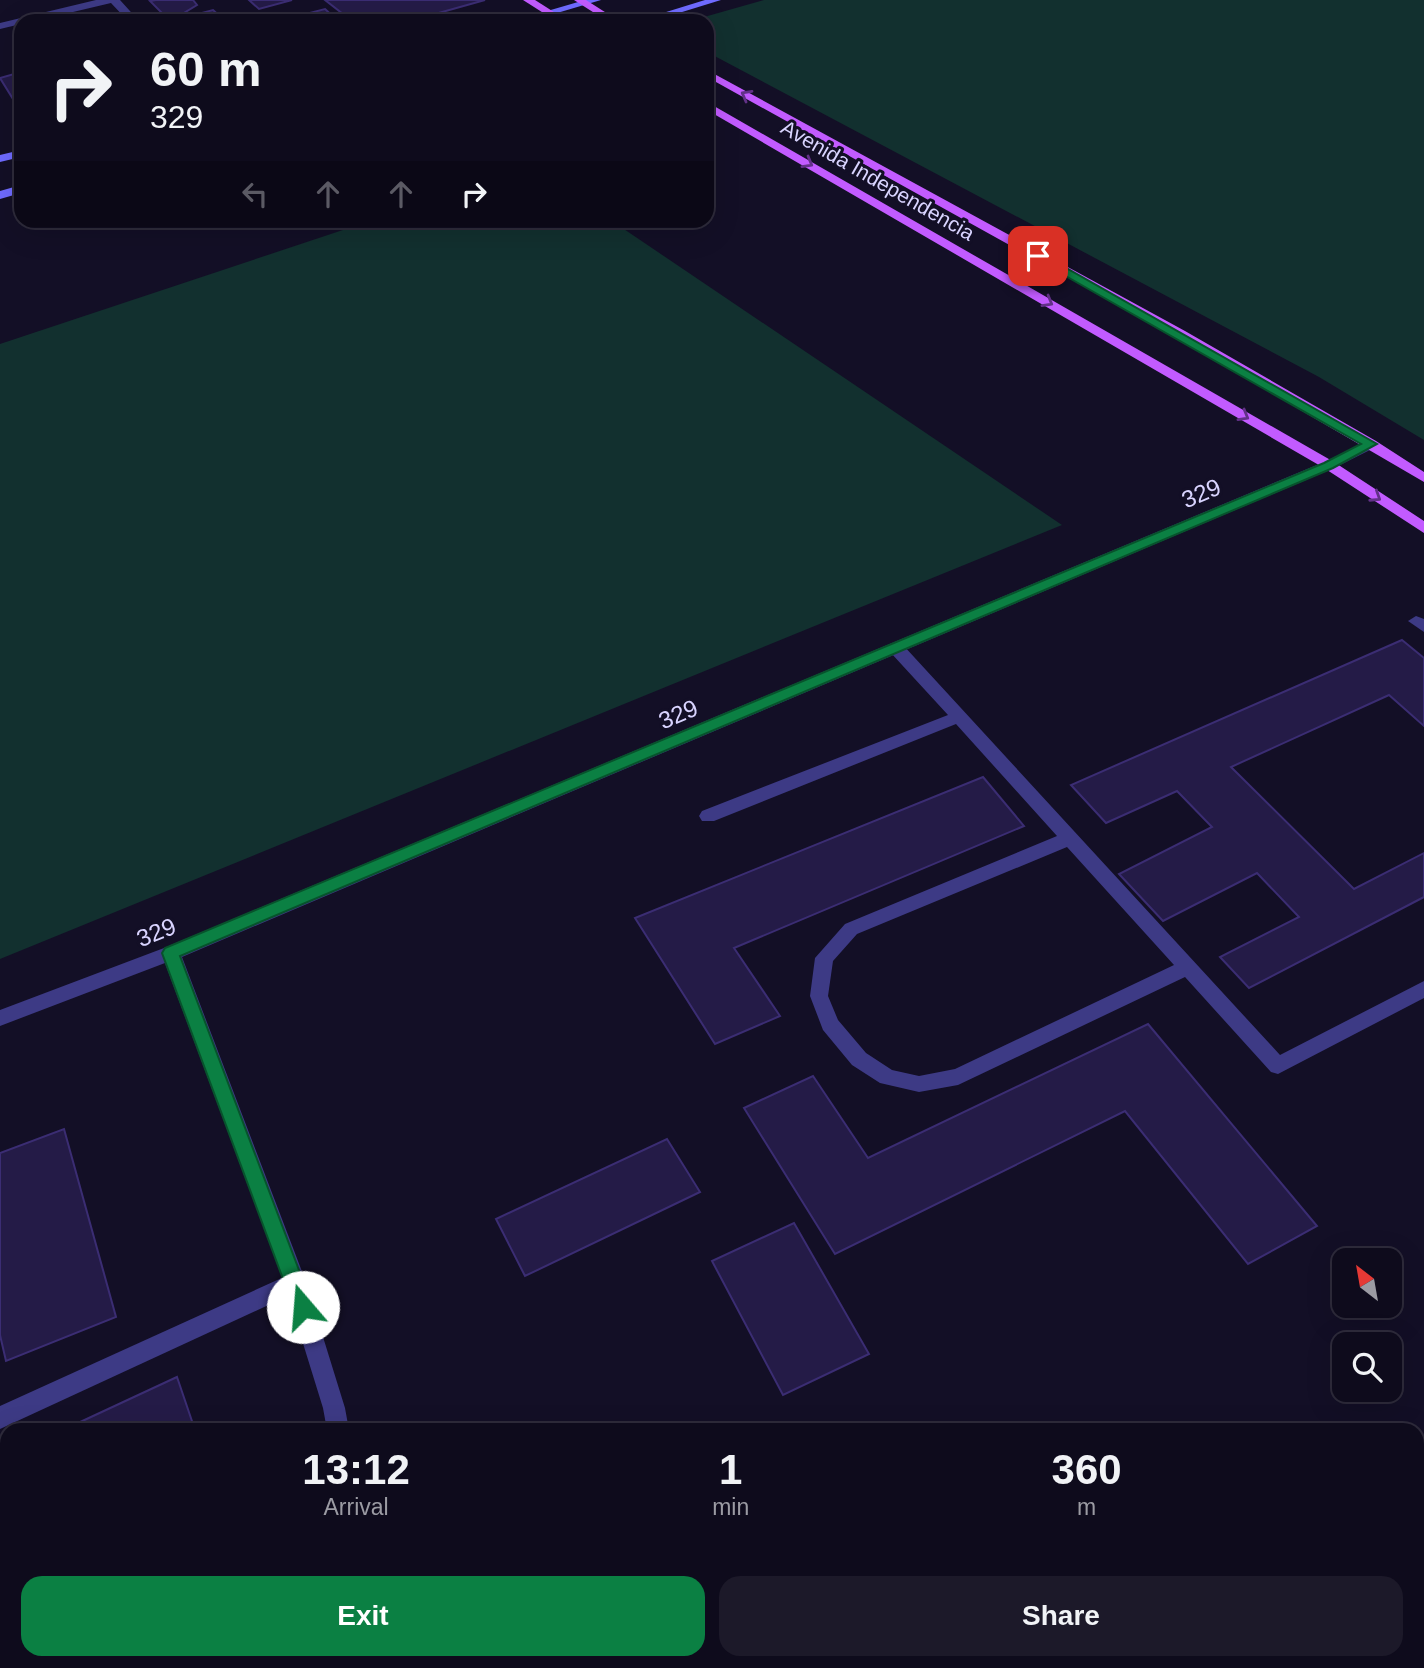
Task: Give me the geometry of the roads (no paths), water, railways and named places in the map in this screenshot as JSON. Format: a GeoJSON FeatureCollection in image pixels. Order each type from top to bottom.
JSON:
{"type":"FeatureCollection","features":[{"type":"Feature","properties":{"kind":"main road"},"geometry":{"type":"LineString","coordinates":[[528,0],[549,13]]}},
{"type":"Feature","properties":{"kind":"main road"},"geometry":{"type":"LineString","coordinates":[[667,14],[716,0]]}},
{"type":"Feature","properties":{"kind":"main road"},"geometry":{"type":"LineString","coordinates":[[545,14],[587,1],[605,14]]}},
{"type":"Feature","properties":{"kind":"main road","name":"Avenida Independencia"},"geometry":{"type":"LineString","coordinates":[[714,77],[1180,334],[1371,444],[1424,478]]}},
{"type":"Feature","properties":{"kind":"main road","name":"Avenida Independencia"},"geometry":{"type":"LineString","coordinates":[[714,108],[1329,465],[1424,528]]}},
{"type":"Feature","properties":{"kind":"street"},"geometry":{"type":"LineString","coordinates":[[51,14],[111,0],[126,14]]}},
{"type":"Feature","properties":{"kind":"street","name":"329"},"geometry":{"type":"LineString","coordinates":[[0,1018],[171,953],[897,649],[1329,465],[1371,444]]}},
{"type":"Feature","properties":{"kind":"street"},"geometry":{"type":"LineString","coordinates":[[897,649],[1278,1066],[1424,989]]}},
{"type":"Feature","properties":{"kind":"street"},"geometry":{"type":"LineString","coordinates":[[708,816],[959,717]]}},
{"type":"Feature","properties":{"kind":"street"},"geometry":{"type":"LineString","coordinates":[[1070,838],[851,929],[824,958],[819,996],[830,1024],[859,1059],[887,1077],[919,1084],[958,1077],[1187,967]]}},
{"type":"Feature","properties":{"kind":"street"},"geometry":{"type":"LineString","coordinates":[[171,953],[295,1282],[337,1423]]}},
{"type":"Feature","properties":{"kind":"street"},"geometry":{"type":"LineString","coordinates":[[0,1418],[295,1282]]}}]}
